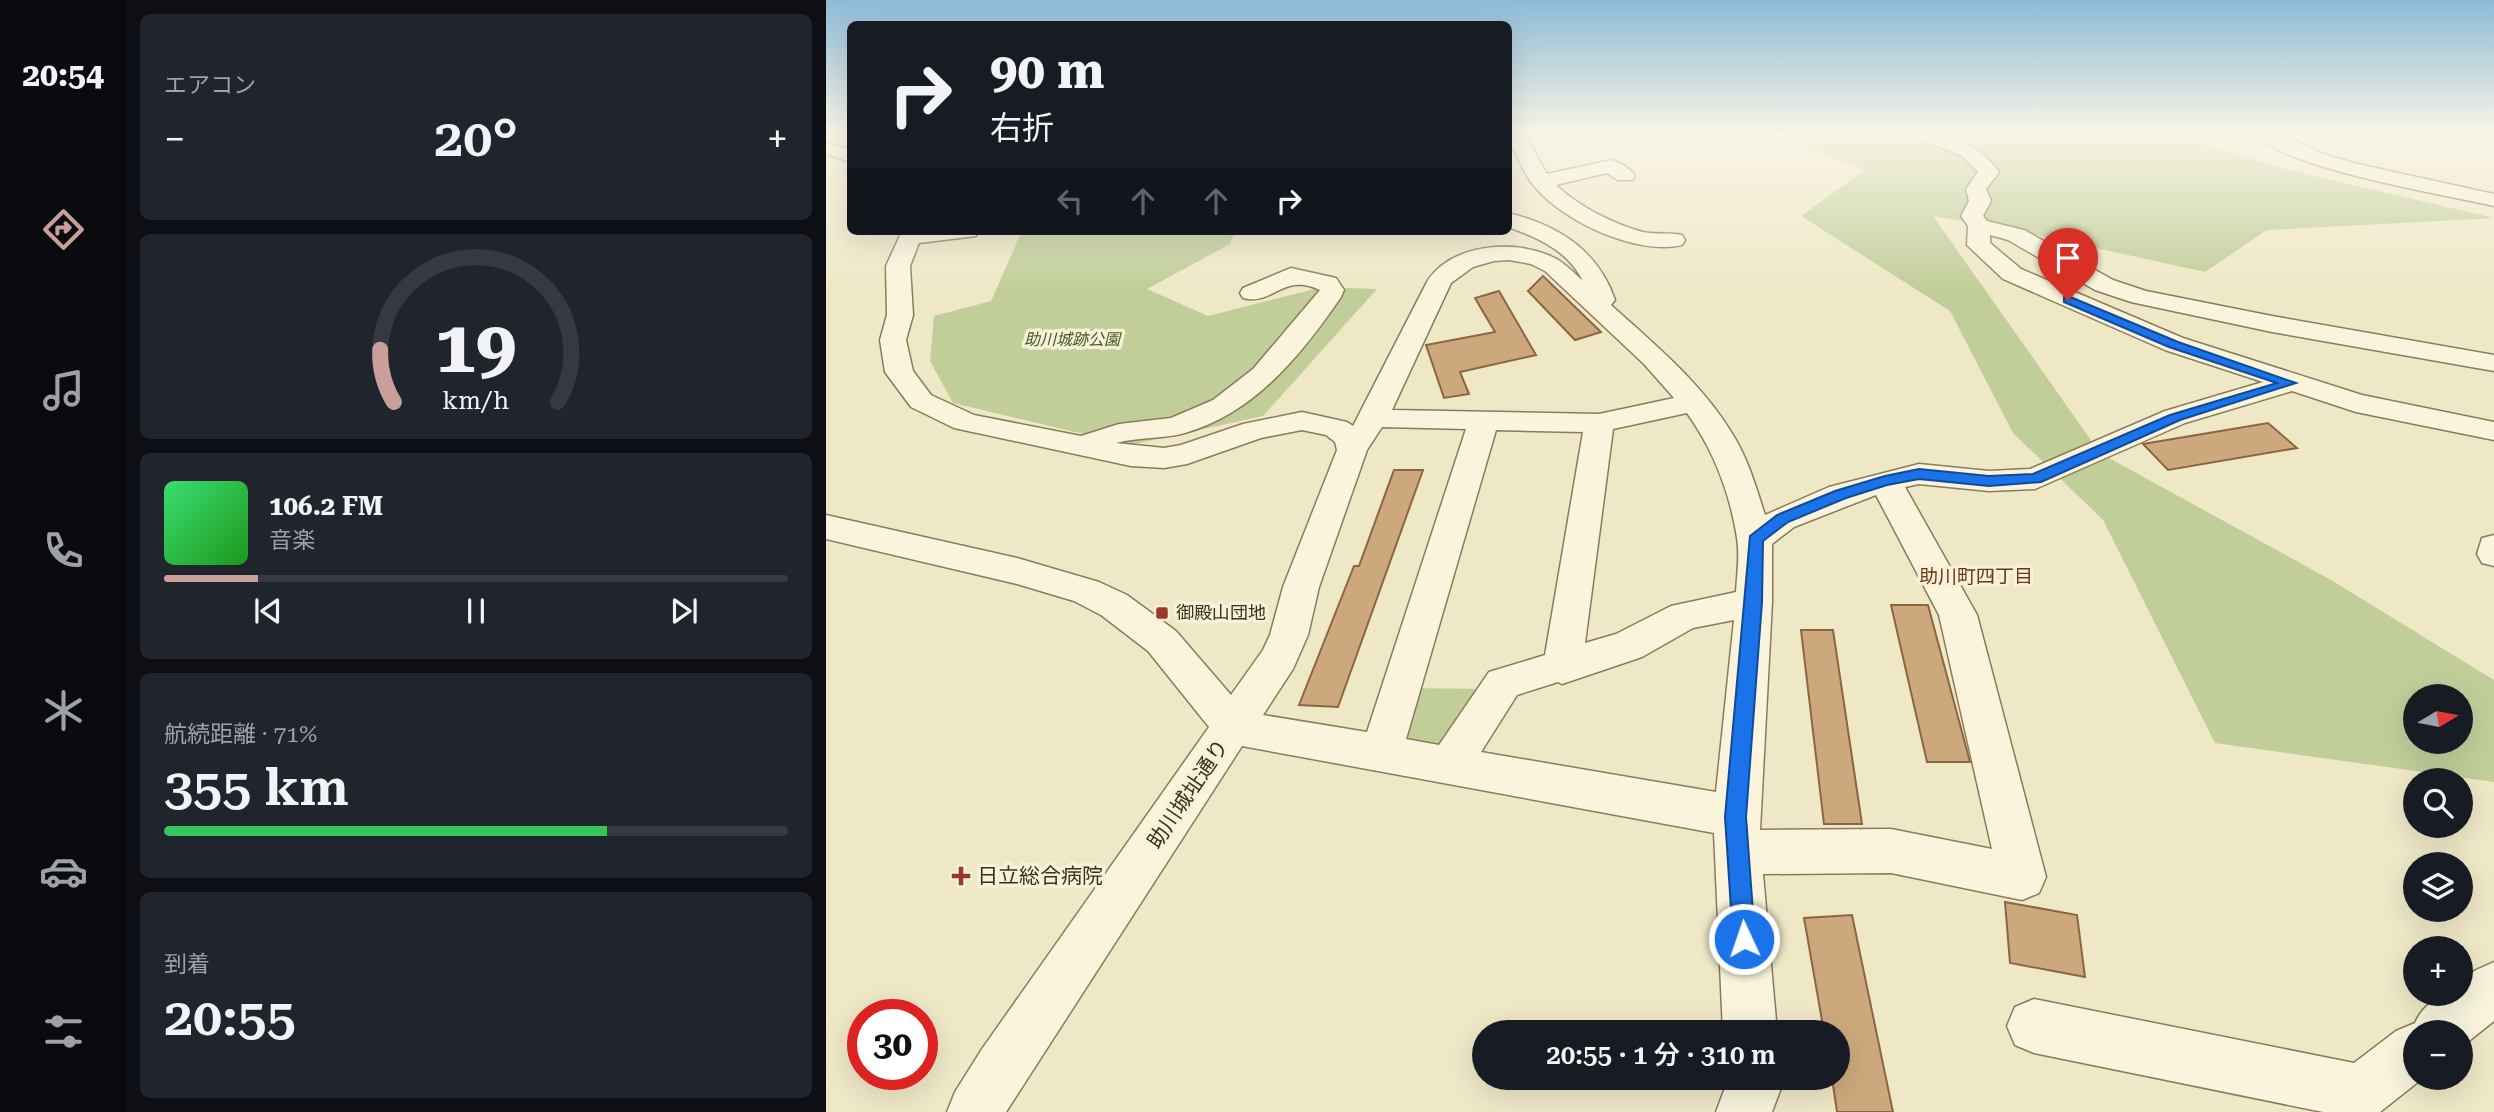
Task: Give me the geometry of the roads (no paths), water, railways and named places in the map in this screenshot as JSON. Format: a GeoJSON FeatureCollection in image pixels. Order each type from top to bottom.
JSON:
{"type":"FeatureCollection","features":[{"type":"Feature","properties":{"kind":"street"},"geometry":{"type":"LineString","coordinates":[[1544,184],[1560,201],[1588,217],[1642,239],[1674,240]]}},
{"type":"Feature","properties":{"kind":"street"},"geometry":{"type":"LineString","coordinates":[[1980,184],[1976,189],[1980,201],[1972,216],[1979,226],[1978,245],[2012,274],[2174,344],[2290,383],[2356,403],[2494,431]]}},
{"type":"Feature","properties":{"kind":"street"},"geometry":{"type":"LineString","coordinates":[[2418,184],[2494,200]]}},
{"type":"Feature","properties":{"kind":"street"},"geometry":{"type":"LineString","coordinates":[[1512,221],[1576,251],[1594,278],[1605,313]]}},
{"type":"Feature","properties":{"kind":"street"},"geometry":{"type":"LineString","coordinates":[[1979,226],[2016,234],[2104,285],[2140,297],[2298,329],[2494,363]]}},
{"type":"Feature","properties":{"kind":"street"},"geometry":{"type":"LineString","coordinates":[[1576,251],[1623,229]]}},
{"type":"Feature","properties":{"kind":"street"},"geometry":{"type":"LineString","coordinates":[[911,235],[898,266],[900,315],[893,340],[899,372],[921,401],[965,422],[1131,456],[1164,458],[1187,454],[1254,430],[1302,421],[1336,428],[1349,438],[1352,450]]}},
{"type":"Feature","properties":{"kind":"street"},"geometry":{"type":"LineString","coordinates":[[1749,1020],[1737,834],[1754,602],[1755,539],[1734,468],[1719,436],[1694,403],[1654,358],[1553,266],[1537,256],[1500,254],[1463,263],[1449,271],[1440,281],[1373,418],[1352,450],[1301,587],[1290,635],[1279,658],[1233,727],[1450,765],[1737,834],[1891,851],[2022,877],[1958,615],[1885,481]]}},
{"type":"Feature","properties":{"kind":"street"},"geometry":{"type":"LineString","coordinates":[[1085,447],[1103,435],[1175,426],[1192,421],[1238,398],[1254,387],[1332,290],[1326,283],[1291,275],[1252,293]]}},
{"type":"Feature","properties":{"kind":"street"},"geometry":{"type":"LineString","coordinates":[[1755,539],[1782,519],[1885,481],[1919,474],[1989,481],[2035,479],[2175,417],[2290,383]]}},
{"type":"Feature","properties":{"kind":"street"},"geometry":{"type":"LineString","coordinates":[[1373,418],[1599,423],[1694,403]]}},
{"type":"Feature","properties":{"kind":"street"},"geometry":{"type":"LineString","coordinates":[[1381,753],[1484,421]]}},
{"type":"Feature","properties":{"kind":"street"},"geometry":{"type":"LineString","coordinates":[[1562,668],[1599,423]]}},
{"type":"Feature","properties":{"kind":"street","name":"助川城址通り"},"geometry":{"type":"LineString","coordinates":[[826,527],[1017,571],[1086,591],[1114,605],[1162,640],[1233,727],[1001,1068],[975,1112]]}},
{"type":"Feature","properties":{"kind":"street"},"geometry":{"type":"LineString","coordinates":[[2494,547],[2494,554]]}},
{"type":"Feature","properties":{"kind":"street"},"geometry":{"type":"LineString","coordinates":[[1450,765],[1503,683],[1562,668],[1628,646],[1684,616],[1754,602]]}},
{"type":"Feature","properties":{"kind":"street"},"geometry":{"type":"LineString","coordinates":[[2453,1020],[2494,988]]}},
{"type":"Feature","properties":{"kind":"street"},"geometry":{"type":"LineString","coordinates":[[2034,1026],[2361,1092],[2403,1059]]}},
{"type":"Feature","properties":{"kind":"street"},"geometry":{"type":"LineString","coordinates":[[1744,1112],[1752,1090]]}},
{"type":"Feature","properties":{"kind":"place","name":"御殿山団地"},"geometry":{"type":"Point","coordinates":[1162,613]}},
{"type":"Feature","properties":{"kind":"place","name":"日立総合病院"},"geometry":{"type":"Point","coordinates":[961,876]}},
{"type":"Feature","properties":{"kind":"district","name":"助川町四丁目"},"geometry":{"type":"Point","coordinates":[1976,576]}},
{"type":"Feature","properties":{"kind":"park label","name":"助川城跡公園"},"geometry":{"type":"Point","coordinates":[1072,339]}}]}
